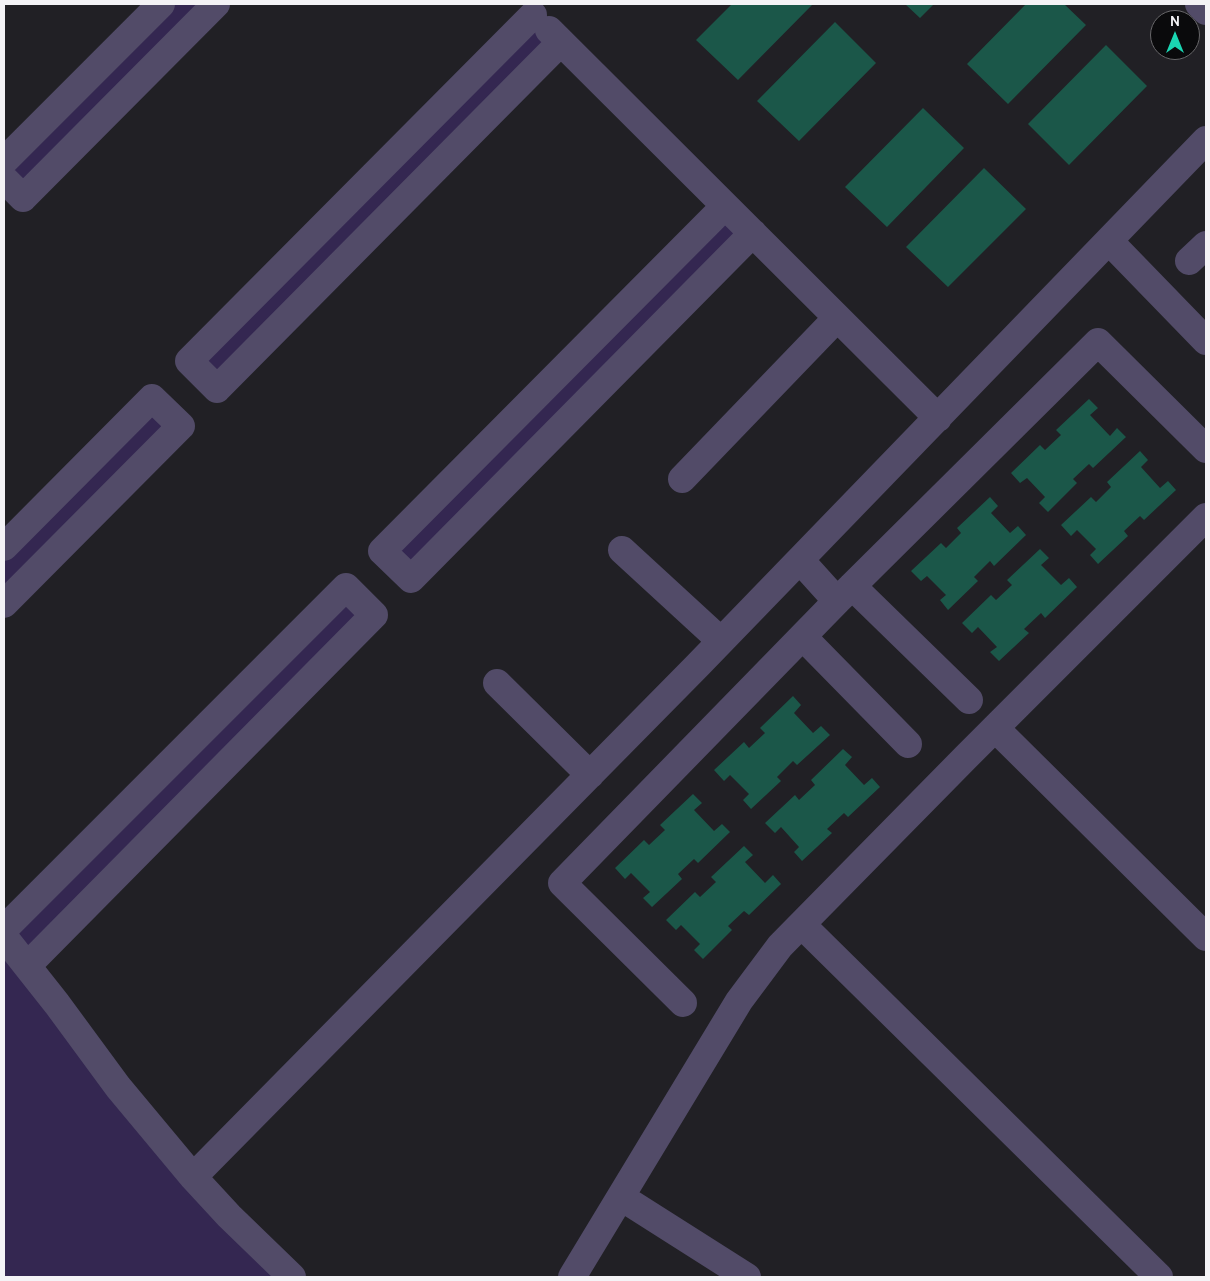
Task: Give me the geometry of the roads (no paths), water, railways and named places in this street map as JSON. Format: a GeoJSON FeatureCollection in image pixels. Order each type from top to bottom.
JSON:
{"type":"FeatureCollection","features":[{"type":"Feature","properties":{"kind":"street"},"geometry":{"type":"LineString","coordinates":[[4,161],[161,4]]}},
{"type":"Feature","properties":{"kind":"street"},"geometry":{"type":"LineString","coordinates":[[4,179],[23,198],[216,4]]}},
{"type":"Feature","properties":{"kind":"street"},"geometry":{"type":"LineString","coordinates":[[1199,4],[1206,11]]}},
{"type":"Feature","properties":{"kind":"street"},"geometry":{"type":"LineString","coordinates":[[561,42],[218,389],[189,361],[528,9],[938,418]]}},
{"type":"Feature","properties":{"kind":"street"},"geometry":{"type":"LineString","coordinates":[[193,1177],[721,641],[1206,140]]}},
{"type":"Feature","properties":{"kind":"street"},"geometry":{"type":"LineString","coordinates":[[725,206],[382,551],[411,579],[753,233]]}},
{"type":"Feature","properties":{"kind":"street"},"geometry":{"type":"LineString","coordinates":[[1109,241],[1206,341]]}},
{"type":"Feature","properties":{"kind":"street"},"geometry":{"type":"LineString","coordinates":[[682,479],[838,318]]}},
{"type":"Feature","properties":{"kind":"street"},"geometry":{"type":"LineString","coordinates":[[683,1003],[562,882],[845,594],[1098,342],[1206,449]]}},
{"type":"Feature","properties":{"kind":"street"},"geometry":{"type":"LineString","coordinates":[[4,547],[152,398],[181,426],[4,604]]}},
{"type":"Feature","properties":{"kind":"street"},"geometry":{"type":"LineString","coordinates":[[572,1277],[738,1001],[780,946],[1206,517]]}},
{"type":"Feature","properties":{"kind":"street"},"geometry":{"type":"LineString","coordinates":[[622,550],[721,641]]}},
{"type":"Feature","properties":{"kind":"street"},"geometry":{"type":"LineString","coordinates":[[800,560],[845,594],[969,700]]}},
{"type":"Feature","properties":{"kind":"street"},"geometry":{"type":"LineString","coordinates":[[4,929],[346,587],[374,616],[26,966]]}},
{"type":"Feature","properties":{"kind":"street"},"geometry":{"type":"LineString","coordinates":[[803,637],[908,744]]}},
{"type":"Feature","properties":{"kind":"street"},"geometry":{"type":"LineString","coordinates":[[497,683],[590,775]]}},
{"type":"Feature","properties":{"kind":"street"},"geometry":{"type":"LineString","coordinates":[[995,728],[1206,937]]}},
{"type":"Feature","properties":{"kind":"street"},"geometry":{"type":"LineString","coordinates":[[802,925],[1158,1277]]}},
{"type":"Feature","properties":{"kind":"street"},"geometry":{"type":"LineString","coordinates":[[4,937],[118,1087],[193,1177],[228,1216],[275,1263],[292,1277]]}},
{"type":"Feature","properties":{"kind":"street"},"geometry":{"type":"LineString","coordinates":[[620,1197],[747,1277]]}}]}
